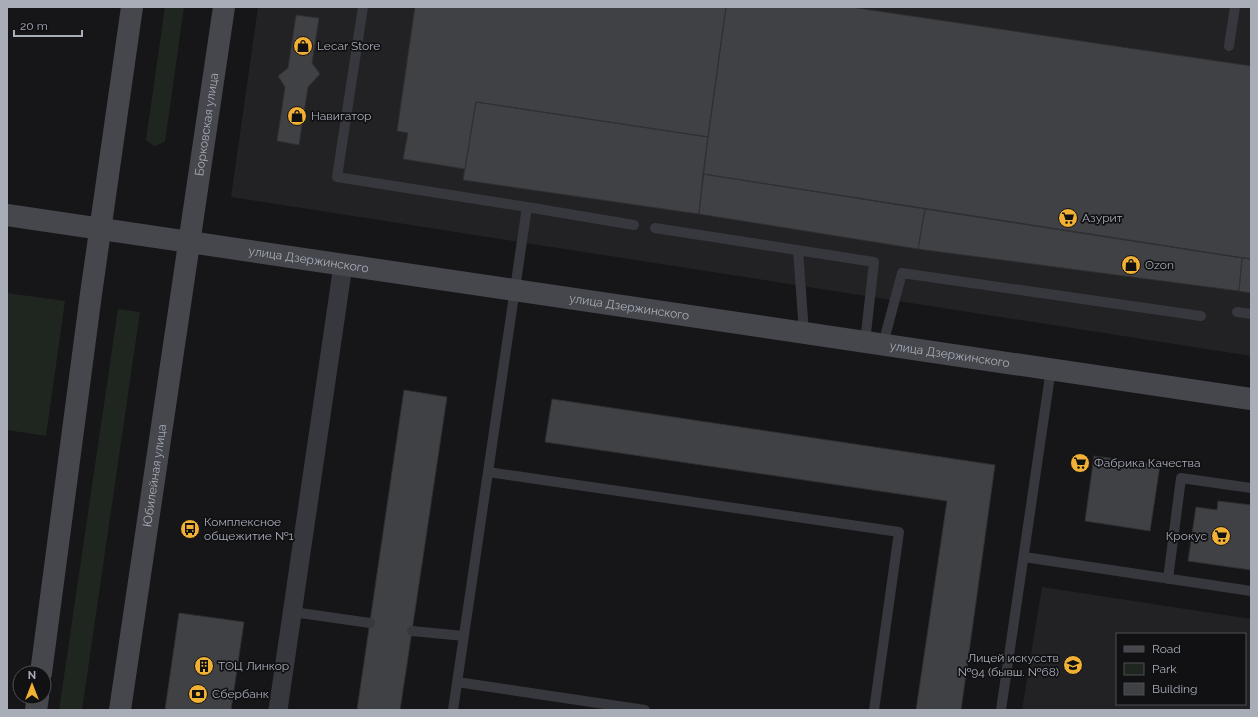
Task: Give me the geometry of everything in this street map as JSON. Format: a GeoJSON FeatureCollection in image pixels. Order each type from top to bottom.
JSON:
{"type":"FeatureCollection","features":[{"type":"Feature","properties":{"kind":"main road"},"geometry":{"type":"LineString","coordinates":[[42,665],[100,228],[132,7]]}},
{"type":"Feature","properties":{"kind":"main road","name":"Борковская улица"},"geometry":{"type":"LineString","coordinates":[[190,241],[224,7]]}},
{"type":"Feature","properties":{"kind":"main road","name":"улица Дзержинского"},"geometry":{"type":"LineString","coordinates":[[7,215],[1251,399]]}},
{"type":"Feature","properties":{"kind":"main road","name":"Юбилейная улица"},"geometry":{"type":"LineString","coordinates":[[120,710],[190,241]]}},
{"type":"Feature","properties":{"kind":"street"},"geometry":{"type":"LineString","coordinates":[[278,710],[343,264]]}},
{"type":"Feature","properties":{"kind":"lane"},"geometry":{"type":"LineString","coordinates":[[363,7],[337,177],[634,225]]}},
{"type":"Feature","properties":{"kind":"lane"},"geometry":{"type":"LineString","coordinates":[[1229,46],[1235,7]]}},
{"type":"Feature","properties":{"kind":"lane"},"geometry":{"type":"LineString","coordinates":[[453,710],[527,207]]}},
{"type":"Feature","properties":{"kind":"lane"},"geometry":{"type":"LineString","coordinates":[[655,228],[874,262],[874,343]]}},
{"type":"Feature","properties":{"kind":"lane"},"geometry":{"type":"LineString","coordinates":[[798,250],[804,332]]}},
{"type":"Feature","properties":{"kind":"lane"},"geometry":{"type":"LineString","coordinates":[[874,343],[902,273],[1201,316]]}},
{"type":"Feature","properties":{"kind":"lane"},"geometry":{"type":"LineString","coordinates":[[1237,312],[1251,314]]}},
{"type":"Feature","properties":{"kind":"lane"},"geometry":{"type":"LineString","coordinates":[[1001,710],[1051,369]]}},
{"type":"Feature","properties":{"kind":"lane"},"geometry":{"type":"LineString","coordinates":[[488,472],[899,532],[874,710]]}},
{"type":"Feature","properties":{"kind":"lane"},"geometry":{"type":"LineString","coordinates":[[1168,579],[1182,478],[1251,488]]}},
{"type":"Feature","properties":{"kind":"lane"},"geometry":{"type":"LineString","coordinates":[[1024,557],[1251,591]]}},
{"type":"Feature","properties":{"kind":"lane"},"geometry":{"type":"LineString","coordinates":[[293,612],[370,623]]}},
{"type":"Feature","properties":{"kind":"lane"},"geometry":{"type":"LineString","coordinates":[[412,630],[464,636]]}},
{"type":"Feature","properties":{"kind":"lane"},"geometry":{"type":"LineString","coordinates":[[457,682],[645,710]]}},
{"type":"Feature","properties":{"kind":"shaded area"},"geometry":{"type":"Polygon","coordinates":[[[258,7],[1251,7],[1251,356],[231,197],[258,7]]]}},
{"type":"Feature","properties":{"kind":"shaded area","name":"Лицей искусств №94 (бывш. №68)"},"geometry":{"type":"Polygon","coordinates":[[[1042,587],[1251,619],[1251,710],[1022,710],[1042,587]]]}},
{"type":"Feature","properties":{"kind":"green space"},"geometry":{"type":"Polygon","coordinates":[[[165,7],[184,7],[165,142],[154,146],[146,140],[165,7]]]}},
{"type":"Feature","properties":{"kind":"green space"},"geometry":{"type":"Polygon","coordinates":[[[7,293],[65,301],[46,436],[7,430],[7,293]]]}},
{"type":"Feature","properties":{"kind":"green space"},"geometry":{"type":"Polygon","coordinates":[[[118,309],[140,312],[82,710],[59,710],[118,309]]]}},
{"type":"Feature","properties":{"kind":"building"},"geometry":{"type":"Polygon","coordinates":[[[415,7],[726,7],[708,137],[476,102],[465,169],[403,159],[408,133],[397,131],[415,7]]]}},
{"type":"Feature","properties":{"kind":"building"},"geometry":{"type":"Polygon","coordinates":[[[726,7],[850,7],[1251,66],[1251,259],[703,174],[726,7]]]}},
{"type":"Feature","properties":{"kind":"building"},"geometry":{"type":"Polygon","coordinates":[[[296,15],[319,18],[312,63],[320,74],[308,87],[299,145],[277,141],[285,87],[278,76],[288,68],[296,15]]]}},
{"type":"Feature","properties":{"kind":"building"},"geometry":{"type":"Polygon","coordinates":[[[476,102],[708,137],[699,214],[463,180],[476,102]]]}},
{"type":"Feature","properties":{"kind":"building"},"geometry":{"type":"Polygon","coordinates":[[[703,174],[925,209],[918,249],[699,214],[703,174]]]}},
{"type":"Feature","properties":{"kind":"building"},"geometry":{"type":"Polygon","coordinates":[[[925,209],[1242,258],[1239,291],[918,249],[925,209]]]}},
{"type":"Feature","properties":{"kind":"building"},"geometry":{"type":"Polygon","coordinates":[[[1242,258],[1251,259],[1251,293],[1239,291],[1242,258]]]}},
{"type":"Feature","properties":{"kind":"building"},"geometry":{"type":"Polygon","coordinates":[[[404,390],[447,397],[400,710],[357,710],[404,390]]]}},
{"type":"Feature","properties":{"kind":"building"},"geometry":{"type":"Polygon","coordinates":[[[552,399],[995,465],[961,710],[916,710],[947,501],[545,442],[552,399]]]}},
{"type":"Feature","properties":{"kind":"building"},"geometry":{"type":"Polygon","coordinates":[[[1094,456],[1160,465],[1150,531],[1085,521],[1094,456]]]}},
{"type":"Feature","properties":{"kind":"building","name":"Крокус"},"geometry":{"type":"Polygon","coordinates":[[[1218,501],[1251,505],[1251,570],[1188,561],[1196,507],[1217,510],[1218,501]]]}},
{"type":"Feature","properties":{"kind":"building","name":"ТОЦ Линкор"},"geometry":{"type":"Polygon","coordinates":[[[179,613],[244,622],[231,710],[165,710],[179,613]]]}},
{"type":"Feature","properties":{"kind":"place","name":"Lecar Store"},"geometry":{"type":"Point","coordinates":[303,46]}},
{"type":"Feature","properties":{"kind":"place","name":"Навигатор"},"geometry":{"type":"Point","coordinates":[297,116]}},
{"type":"Feature","properties":{"kind":"place","name":"Азурит"},"geometry":{"type":"Point","coordinates":[1068,218]}},
{"type":"Feature","properties":{"kind":"place","name":"Ozon"},"geometry":{"type":"Point","coordinates":[1131,265]}},
{"type":"Feature","properties":{"kind":"place","name":"Фабрика Качества"},"geometry":{"type":"Point","coordinates":[1080,463]}},
{"type":"Feature","properties":{"kind":"place","name":"Комплексное общежитие №1"},"geometry":{"type":"Point","coordinates":[190,529]}},
{"type":"Feature","properties":{"kind":"place","name":"Крокус"},"geometry":{"type":"Point","coordinates":[1221,536]}},
{"type":"Feature","properties":{"kind":"place","name":"Лицей искусств №94 (бывш. №68)"},"geometry":{"type":"Point","coordinates":[1073,665]}},
{"type":"Feature","properties":{"kind":"place","name":"ТОЦ Линкор"},"geometry":{"type":"Point","coordinates":[204,666]}},
{"type":"Feature","properties":{"kind":"place","name":"Сбербанк"},"geometry":{"type":"Point","coordinates":[198,694]}}]}
